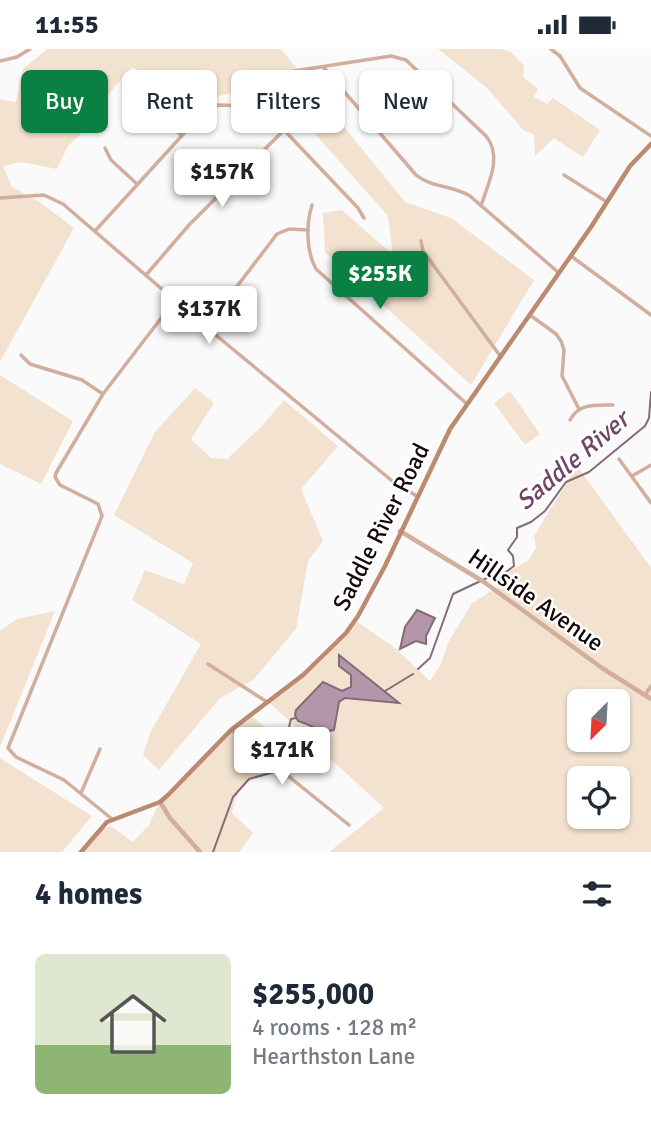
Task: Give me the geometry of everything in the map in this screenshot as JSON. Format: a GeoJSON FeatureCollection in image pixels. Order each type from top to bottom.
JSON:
{"type":"FeatureCollection","features":[{"type":"Feature","properties":{"kind":"main road","name":"Saddle River Road"},"geometry":{"type":"LineString","coordinates":[[81,852],[102,826],[112,819],[160,801],[231,730],[303,675],[346,633],[379,576],[450,429],[571,256],[630,166],[651,144]]}},
{"type":"Feature","properties":{"kind":"street"},"geometry":{"type":"LineString","coordinates":[[0,61],[18,57],[30,49]]}},
{"type":"Feature","properties":{"kind":"street"},"geometry":{"type":"LineString","coordinates":[[551,49],[564,61],[580,88],[651,136]]}},
{"type":"Feature","properties":{"kind":"street"},"geometry":{"type":"LineString","coordinates":[[302,70],[391,56],[406,60],[492,144],[494,164],[481,206]]}},
{"type":"Feature","properties":{"kind":"street"},"geometry":{"type":"LineString","coordinates":[[323,67],[416,175],[431,184],[463,192],[559,273]]}},
{"type":"Feature","properties":{"kind":"street"},"geometry":{"type":"LineString","coordinates":[[95,231],[208,107],[231,106]]}},
{"type":"Feature","properties":{"kind":"street"},"geometry":{"type":"LineString","coordinates":[[146,275],[189,225],[281,133]]}},
{"type":"Feature","properties":{"kind":"street"},"geometry":{"type":"LineString","coordinates":[[287,133],[358,208],[364,218]]}},
{"type":"Feature","properties":{"kind":"street"},"geometry":{"type":"LineString","coordinates":[[105,148],[111,160],[137,184]]}},
{"type":"Feature","properties":{"kind":"street"},"geometry":{"type":"LineString","coordinates":[[564,175],[607,202]]}},
{"type":"Feature","properties":{"kind":"street"},"geometry":{"type":"LineString","coordinates":[[0,198],[48,196],[63,204],[391,480],[418,497]]}},
{"type":"Feature","properties":{"kind":"street"},"geometry":{"type":"LineString","coordinates":[[312,205],[309,230],[316,269],[467,404]]}},
{"type":"Feature","properties":{"kind":"street"},"geometry":{"type":"LineString","coordinates":[[206,327],[277,234],[289,229],[309,230]]}},
{"type":"Feature","properties":{"kind":"street"},"geometry":{"type":"LineString","coordinates":[[421,241],[423,251],[500,357]]}},
{"type":"Feature","properties":{"kind":"street"},"geometry":{"type":"LineString","coordinates":[[571,256],[651,315]]}},
{"type":"Feature","properties":{"kind":"street"},"geometry":{"type":"LineString","coordinates":[[8,748],[102,516],[98,504],[60,485],[55,477],[103,394],[175,300]]}},
{"type":"Feature","properties":{"kind":"street"},"geometry":{"type":"LineString","coordinates":[[530,315],[560,338],[564,350],[561,371],[563,382],[579,409]]}},
{"type":"Feature","properties":{"kind":"street"},"geometry":{"type":"LineString","coordinates":[[21,355],[30,364],[82,380],[103,394]]}},
{"type":"Feature","properties":{"kind":"street"},"geometry":{"type":"LineString","coordinates":[[570,420],[579,409],[591,405],[613,405]]}},
{"type":"Feature","properties":{"kind":"street"},"geometry":{"type":"LineString","coordinates":[[619,459],[651,503]]}},
{"type":"Feature","properties":{"kind":"street"},"geometry":{"type":"LineString","coordinates":[[631,477],[651,465]]}},
{"type":"Feature","properties":{"kind":"street","name":"Hillside Avenue"},"geometry":{"type":"LineString","coordinates":[[400,531],[484,582],[602,669],[651,699]]}},
{"type":"Feature","properties":{"kind":"street"},"geometry":{"type":"LineString","coordinates":[[208,664],[267,702]]}},
{"type":"Feature","properties":{"kind":"street"},"geometry":{"type":"LineString","coordinates":[[645,695],[651,686]]}},
{"type":"Feature","properties":{"kind":"street"},"geometry":{"type":"LineString","coordinates":[[231,730],[348,825]]}},
{"type":"Feature","properties":{"kind":"street"},"geometry":{"type":"LineString","coordinates":[[0,745],[8,748],[16,757],[52,773],[112,819]]}},
{"type":"Feature","properties":{"kind":"street"},"geometry":{"type":"LineString","coordinates":[[81,793],[100,749]]}},
{"type":"Feature","properties":{"kind":"street"},"geometry":{"type":"LineString","coordinates":[[160,801],[170,818],[200,852]]}},
{"type":"Feature","properties":{"kind":"shaded area"},"geometry":{"type":"Polygon","coordinates":[[[47,49],[281,49],[298,70],[231,70],[231,93],[217,97],[217,70],[137,70],[132,67],[129,70],[122,70],[122,79],[108,95],[108,70],[23,69],[47,49]]]}},
{"type":"Feature","properties":{"kind":"shaded area"},"geometry":{"type":"Polygon","coordinates":[[[438,49],[502,49],[511,52],[524,66],[523,77],[538,89],[534,97],[547,104],[553,98],[600,130],[583,157],[554,138],[535,156],[534,134],[523,130],[487,88],[438,49]]]}},
{"type":"Feature","properties":{"kind":"shaded area"},"geometry":{"type":"Polygon","coordinates":[[[21,78],[21,133],[82,133],[68,146],[57,169],[21,162],[3,166],[12,187],[41,203],[74,228],[0,362],[0,99],[16,102],[21,78]]]}},
{"type":"Feature","properties":{"kind":"shaded area"},"geometry":{"type":"Polygon","coordinates":[[[345,128],[405,202],[451,218],[534,280],[471,385],[325,252],[323,213],[342,210],[393,255],[388,216],[314,133],[345,133],[345,128]]]}},
{"type":"Feature","properties":{"kind":"shaded area"},"geometry":{"type":"Polygon","coordinates":[[[0,375],[73,421],[41,484],[0,464],[0,375]]]}},
{"type":"Feature","properties":{"kind":"shaded area"},"geometry":{"type":"Polygon","coordinates":[[[195,388],[214,403],[191,439],[211,458],[227,459],[262,426],[284,400],[338,446],[301,489],[323,541],[308,561],[296,629],[253,680],[220,698],[159,770],[143,755],[150,733],[201,644],[132,600],[145,570],[184,584],[193,563],[114,515],[155,432],[195,388]]]}},
{"type":"Feature","properties":{"kind":"shaded area"},"geometry":{"type":"Polygon","coordinates":[[[510,391],[540,434],[525,445],[494,403],[510,391]]]}},
{"type":"Feature","properties":{"kind":"shaded area"},"geometry":{"type":"Polygon","coordinates":[[[578,467],[651,568],[651,852],[329,852],[384,808],[270,703],[322,660],[356,621],[395,648],[430,681],[441,664],[449,641],[472,603],[501,585],[507,572],[528,561],[536,548],[534,536],[578,467]]]}},
{"type":"Feature","properties":{"kind":"shaded area"},"geometry":{"type":"Polygon","coordinates":[[[417,610],[435,618],[426,636],[426,644],[416,641],[400,649],[405,627],[417,610]]]}},
{"type":"Feature","properties":{"kind":"shaded area"},"geometry":{"type":"Polygon","coordinates":[[[55,611],[0,747],[0,631],[17,619],[55,611]]]}},
{"type":"Feature","properties":{"kind":"shaded area"},"geometry":{"type":"Polygon","coordinates":[[[339,655],[399,703],[345,698],[339,702],[334,730],[329,731],[319,730],[298,721],[296,710],[323,682],[342,691],[351,687],[351,675],[339,666],[339,655]]]}},
{"type":"Feature","properties":{"kind":"shaded area"},"geometry":{"type":"Polygon","coordinates":[[[249,714],[262,725],[285,736],[285,750],[276,771],[251,780],[237,795],[232,813],[253,833],[239,852],[82,852],[98,831],[111,826],[133,842],[149,825],[160,801],[215,744],[249,714]]]}},
{"type":"Feature","properties":{"kind":"shaded area"},"geometry":{"type":"Polygon","coordinates":[[[0,758],[92,816],[62,852],[0,852],[0,758]]]}},
{"type":"Feature","properties":{"kind":"waterway","name":"Saddle River"},"geometry":{"type":"LineString","coordinates":[[418,669],[430,658],[453,594],[489,577],[498,578],[514,566],[513,556],[508,550],[517,537],[517,528],[531,522],[545,511],[566,482],[589,472],[645,426],[649,418],[651,392]]}},
{"type":"Feature","properties":{"kind":"waterway","name":"Saddle River"},"geometry":{"type":"LineString","coordinates":[[385,691],[413,674]]}},
{"type":"Feature","properties":{"kind":"waterway","name":"Saddle River"},"geometry":{"type":"LineString","coordinates":[[213,852],[233,797],[249,779],[281,770],[286,757],[291,719],[296,718]]}}]}
